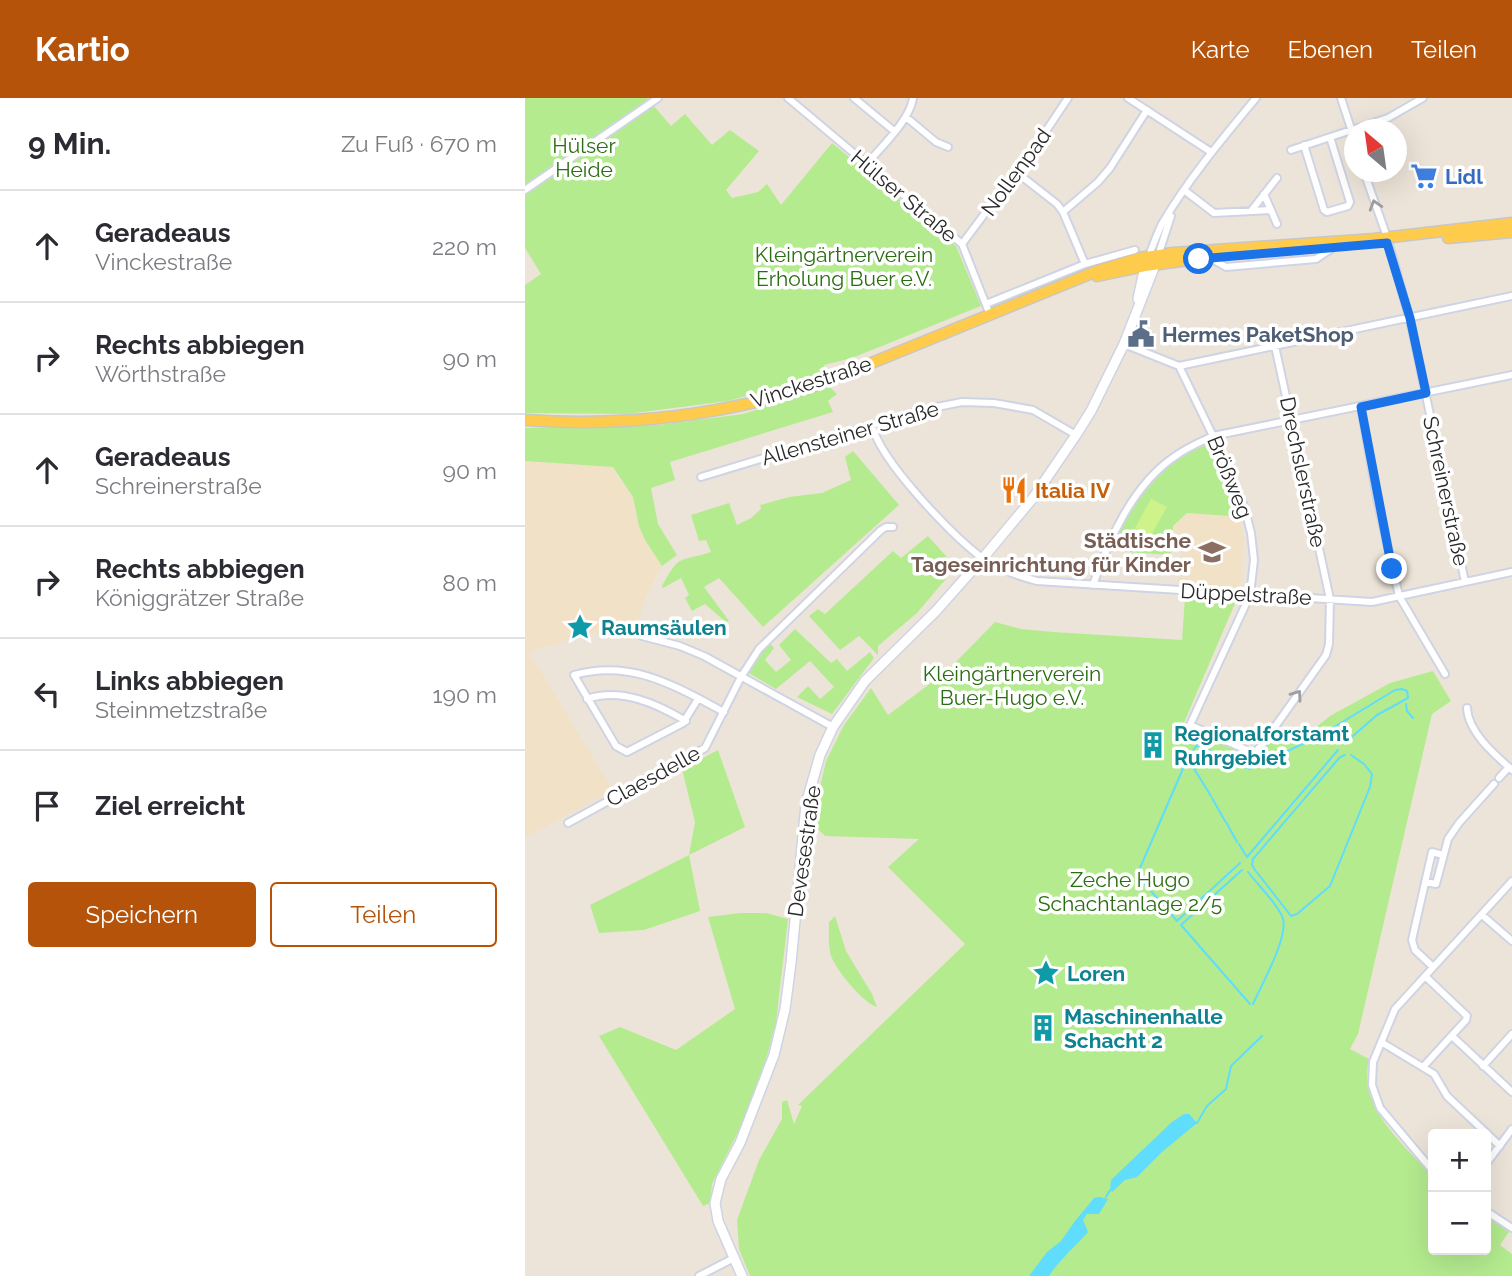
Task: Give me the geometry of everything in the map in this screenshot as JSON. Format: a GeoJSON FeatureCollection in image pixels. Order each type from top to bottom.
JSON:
{"type":"FeatureCollection","features":[{"type":"Feature","properties":{"kind":"main road","name":"Vinckestraße"},"geometry":{"type":"LineString","coordinates":[[1152,261],[1334,247],[1512,223]]}},
{"type":"Feature","properties":{"kind":"main road","name":"Vinckestraße"},"geometry":{"type":"LineString","coordinates":[[525,420],[627,421],[700,413],[764,400],[820,384],[1115,264],[1512,232]]}},
{"type":"Feature","properties":{"kind":"street"},"geometry":{"type":"LineString","coordinates":[[525,190],[638,109],[658,98]]}},
{"type":"Feature","properties":{"kind":"street","name":"Hülser Straße"},"geometry":{"type":"LineString","coordinates":[[788,98],[962,244],[990,315]]}},
{"type":"Feature","properties":{"kind":"street"},"geometry":{"type":"LineString","coordinates":[[854,98],[894,131]]}},
{"type":"Feature","properties":{"kind":"street"},"geometry":{"type":"LineString","coordinates":[[867,164],[906,117],[912,107],[913,98]]}},
{"type":"Feature","properties":{"kind":"street","name":"Nollenpad"},"geometry":{"type":"LineString","coordinates":[[962,244],[1042,138],[1067,98]]}},
{"type":"Feature","properties":{"kind":"street"},"geometry":{"type":"LineString","coordinates":[[1128,98],[1211,152]]}},
{"type":"Feature","properties":{"kind":"street"},"geometry":{"type":"LineString","coordinates":[[1152,261],[1163,222],[1211,152],[1257,98]]}},
{"type":"Feature","properties":{"kind":"street"},"geometry":{"type":"LineString","coordinates":[[1341,98],[1348,119]]}},
{"type":"Feature","properties":{"kind":"street"},"geometry":{"type":"LineString","coordinates":[[1385,119],[1410,108],[1423,98]]}},
{"type":"Feature","properties":{"kind":"street"},"geometry":{"type":"LineString","coordinates":[[1063,212],[1110,169],[1147,110]]}},
{"type":"Feature","properties":{"kind":"street"},"geometry":{"type":"LineString","coordinates":[[906,117],[936,142],[947,146]]}},
{"type":"Feature","properties":{"kind":"street"},"geometry":{"type":"LineString","coordinates":[[1291,150],[1344,132]]}},
{"type":"Feature","properties":{"kind":"street"},"geometry":{"type":"LineString","coordinates":[[1304,145],[1324,210],[1327,212],[1348,206],[1350,202],[1330,137]]}},
{"type":"Feature","properties":{"kind":"street"},"geometry":{"type":"LineString","coordinates":[[1016,173],[1057,204],[1085,264]]}},
{"type":"Feature","properties":{"kind":"street"},"geometry":{"type":"LineString","coordinates":[[1251,211],[1277,178]]}},
{"type":"Feature","properties":{"kind":"street","name":"Schreinerstraße"},"geometry":{"type":"LineString","coordinates":[[1367,182],[1410,318],[1465,582]]}},
{"type":"Feature","properties":{"kind":"street"},"geometry":{"type":"LineString","coordinates":[[1184,190],[1214,213],[1271,210]]}},
{"type":"Feature","properties":{"kind":"street"},"geometry":{"type":"LineString","coordinates":[[1265,194],[1277,224]]}},
{"type":"Feature","properties":{"kind":"street"},"geometry":{"type":"LineString","coordinates":[[986,304],[1085,264],[1135,250]]}},
{"type":"Feature","properties":{"kind":"street","name":"Devesestraße"},"geometry":{"type":"LineString","coordinates":[[742,1276],[718,1221],[715,1203],[717,1191],[740,1143],[774,1055],[785,1009],[806,804],[820,755],[834,727],[865,681],[936,611],[983,558],[1033,498],[1076,435],[1124,344],[1152,261]]}},
{"type":"Feature","properties":{"kind":"street"},"geometry":{"type":"LineString","coordinates":[[1124,344],[1179,366],[1512,296]]}},
{"type":"Feature","properties":{"kind":"street","name":"Drechslerstraße"},"geometry":{"type":"LineString","coordinates":[[1190,724],[1248,751],[1257,750],[1326,655],[1329,644],[1330,599],[1275,345]]}},
{"type":"Feature","properties":{"kind":"street","name":"Brößweg"},"geometry":{"type":"LineString","coordinates":[[1179,366],[1213,436],[1250,527],[1254,560],[1250,595],[1190,724]]}},
{"type":"Feature","properties":{"kind":"street"},"geometry":{"type":"LineString","coordinates":[[1093,585],[1117,527],[1152,476],[1177,455],[1213,436],[1512,375]]}},
{"type":"Feature","properties":{"kind":"street","name":"Allensteiner Straße"},"geometry":{"type":"LineString","coordinates":[[701,477],[936,406],[984,402],[1033,410],[1076,435]]}},
{"type":"Feature","properties":{"kind":"street"},"geometry":{"type":"LineString","coordinates":[[1361,407],[1378,503],[1399,596],[1445,674]]}},
{"type":"Feature","properties":{"kind":"street","name":"Düppelstraße"},"geometry":{"type":"LineString","coordinates":[[872,425],[887,453],[945,525],[983,558],[1012,574],[1037,581],[1372,602],[1512,572]]}},
{"type":"Feature","properties":{"kind":"street","name":"Claesdelle"},"geometry":{"type":"LineString","coordinates":[[568,823],[701,751],[709,742],[741,677],[759,649],[885,527],[893,527]]}},
{"type":"Feature","properties":{"kind":"street"},"geometry":{"type":"LineString","coordinates":[[642,636],[680,646],[704,656],[834,727]]}},
{"type":"Feature","properties":{"kind":"street"},"geometry":{"type":"LineString","coordinates":[[698,699],[686,721],[627,752],[619,749],[574,676],[611,671],[655,677],[724,712]]}},
{"type":"Feature","properties":{"kind":"street"},"geometry":{"type":"LineString","coordinates":[[587,699],[606,695],[636,698],[655,704],[686,721]]}},
{"type":"Feature","properties":{"kind":"street"},"geometry":{"type":"LineString","coordinates":[[1425,882],[1436,884],[1448,839],[1496,781],[1511,768],[1485,744],[1467,715],[1467,708]]}},
{"type":"Feature","properties":{"kind":"street"},"geometry":{"type":"LineString","coordinates":[[1433,967],[1412,944],[1432,852],[1443,855]]}},
{"type":"Feature","properties":{"kind":"street"},"geometry":{"type":"LineString","coordinates":[[1428,1165],[1380,1108],[1371,1080],[1372,1068],[1395,1009],[1512,881]]}},
{"type":"Feature","properties":{"kind":"street"},"geometry":{"type":"LineString","coordinates":[[1482,915],[1512,941]]}},
{"type":"Feature","properties":{"kind":"street"},"geometry":{"type":"LineString","coordinates":[[1423,1067],[1467,1016],[1425,976]]}},
{"type":"Feature","properties":{"kind":"street"},"geometry":{"type":"LineString","coordinates":[[1483,1066],[1512,1034]]}},
{"type":"Feature","properties":{"kind":"street"},"geometry":{"type":"LineString","coordinates":[[1452,1036],[1512,1092]]}},
{"type":"Feature","properties":{"kind":"street"},"geometry":{"type":"LineString","coordinates":[[1381,1041],[1435,1076],[1447,1097],[1500,1146]]}},
{"type":"Feature","properties":{"kind":"street"},"geometry":{"type":"LineString","coordinates":[[1491,1158],[1510,1134]]}},
{"type":"Feature","properties":{"kind":"street"},"geometry":{"type":"LineString","coordinates":[[1491,1213],[1512,1228]]}},
{"type":"Feature","properties":{"kind":"street"},"geometry":{"type":"LineString","coordinates":[[699,1276],[734,1258]]}},
{"type":"Feature","properties":{"kind":"shaded area"},"geometry":{"type":"Polygon","coordinates":[[[525,461],[612,467],[633,497],[635,512],[645,540],[662,566],[644,601],[636,632],[592,633],[529,652],[613,790],[525,838],[525,461]]]}},
{"type":"Feature","properties":{"kind":"shaded area","name":"Städtische Tageseinrichtung für Kinder"},"geometry":{"type":"Polygon","coordinates":[[[1238,512],[1244,536],[1241,588],[1178,584],[1182,546],[1172,545],[1173,526],[1187,513],[1229,516],[1238,512]]]}},
{"type":"Feature","properties":{"kind":"green space"},"geometry":{"type":"Polygon","coordinates":[[[525,98],[647,98],[671,126],[685,114],[712,145],[730,130],[759,151],[726,190],[732,198],[758,192],[767,184],[781,205],[832,143],[956,246],[981,306],[852,358],[824,365],[828,374],[728,401],[627,414],[525,413],[525,285],[541,274],[525,248],[525,98]]]}},
{"type":"Feature","properties":{"kind":"green space"},"geometry":{"type":"Polygon","coordinates":[[[830,387],[837,394],[828,401],[833,412],[670,462],[675,480],[651,488],[658,524],[677,555],[662,566],[639,526],[633,497],[613,467],[525,461],[525,428],[658,425],[743,414],[830,387]]]}},
{"type":"Feature","properties":{"kind":"green space"},"geometry":{"type":"Polygon","coordinates":[[[1208,442],[1238,512],[1229,516],[1187,513],[1173,526],[1171,555],[1127,552],[1112,546],[1140,498],[1162,472],[1175,461],[1208,442]]]}},
{"type":"Feature","properties":{"kind":"green space"},"geometry":{"type":"Polygon","coordinates":[[[853,451],[899,505],[763,627],[719,578],[704,587],[729,621],[726,622],[705,604],[692,611],[685,598],[689,595],[681,578],[663,588],[673,568],[681,560],[711,552],[706,540],[699,541],[691,515],[729,503],[737,525],[751,518],[761,509],[760,505],[789,497],[822,493],[851,480],[845,457],[853,451]]]}},
{"type":"Feature","properties":{"kind":"green space"},"geometry":{"type":"Polygon","coordinates":[[[1151,499],[1167,507],[1150,537],[1135,528],[1151,499]]]}},
{"type":"Feature","properties":{"kind":"green space"},"geometry":{"type":"Polygon","coordinates":[[[928,536],[956,567],[917,613],[878,646],[878,655],[859,636],[840,650],[809,616],[818,609],[825,614],[893,551],[901,558],[928,536]]]}},
{"type":"Feature","properties":{"kind":"green space","name":"Zeche Hugo Schachtanlage 2/5"},"geometry":{"type":"Polygon","coordinates":[[[1185,597],[1236,601],[1183,725],[1248,755],[1260,754],[1275,735],[1287,742],[1314,729],[1330,716],[1390,683],[1433,671],[1451,701],[1432,714],[1358,1034],[1350,1049],[1369,1059],[1367,1077],[1376,1109],[1397,1138],[1428,1172],[1428,1255],[1491,1255],[1491,1219],[1509,1232],[1500,1245],[1512,1254],[1512,1276],[750,1276],[739,1249],[737,1220],[759,1160],[782,1119],[782,1102],[787,1100],[794,1124],[802,1106],[798,1105],[965,944],[888,867],[919,839],[825,836],[812,823],[826,761],[844,725],[871,688],[888,715],[947,671],[995,622],[1021,629],[1182,640],[1185,597]]]}},
{"type":"Feature","properties":{"kind":"green space"},"geometry":{"type":"Polygon","coordinates":[[[795,629],[831,663],[837,659],[847,671],[870,652],[874,658],[832,714],[797,697],[808,686],[820,699],[834,687],[810,661],[776,689],[747,672],[768,641],[774,648],[765,660],[776,672],[791,660],[779,645],[795,629]]]}},
{"type":"Feature","properties":{"kind":"green space"},"geometry":{"type":"Polygon","coordinates":[[[718,750],[745,827],[689,855],[695,822],[682,769],[718,750]]]}},
{"type":"Feature","properties":{"kind":"green space"},"geometry":{"type":"Polygon","coordinates":[[[689,855],[700,911],[644,930],[599,933],[590,905],[689,855]]]}},
{"type":"Feature","properties":{"kind":"green space"},"geometry":{"type":"Polygon","coordinates":[[[766,913],[788,919],[776,1022],[744,1120],[712,1184],[710,1203],[703,1206],[599,1036],[620,1027],[676,1050],[735,1009],[708,917],[766,913]]]}},
{"type":"Feature","properties":{"kind":"green space"},"geometry":{"type":"Polygon","coordinates":[[[835,916],[846,951],[877,1007],[851,985],[831,956],[829,922],[835,916]]]}},
{"type":"Feature","properties":{"kind":"water"},"geometry":{"type":"Polygon","coordinates":[[[1184,1114],[1189,1114],[1197,1123],[1137,1177],[1125,1180],[1112,1192],[1111,1180],[1172,1122],[1184,1114]]]}},
{"type":"Feature","properties":{"kind":"water"},"geometry":{"type":"Polygon","coordinates":[[[1094,1198],[1108,1199],[1099,1214],[1087,1214],[1083,1220],[1088,1232],[1049,1276],[1029,1276],[1047,1252],[1061,1241],[1094,1198]]]}},
{"type":"Feature","properties":{"kind":"waterway"},"geometry":{"type":"LineString","coordinates":[[1255,767],[1321,735],[1395,690],[1407,691],[1408,698],[1377,715],[1345,743]]}},
{"type":"Feature","properties":{"kind":"waterway"},"geometry":{"type":"LineString","coordinates":[[1406,704],[1407,711],[1413,718]]}},
{"type":"Feature","properties":{"kind":"waterway"},"geometry":{"type":"LineString","coordinates":[[1191,753],[1197,745],[1250,769]]}},
{"type":"Feature","properties":{"kind":"waterway"},"geometry":{"type":"LineString","coordinates":[[1239,844],[1247,857],[1338,750]]}},
{"type":"Feature","properties":{"kind":"waterway"},"geometry":{"type":"LineString","coordinates":[[1190,755],[1188,759],[1211,796]]}},
{"type":"Feature","properties":{"kind":"waterway"},"geometry":{"type":"LineString","coordinates":[[1345,755],[1340,757],[1253,859],[1255,870],[1291,916],[1330,886],[1370,787],[1372,774],[1351,755]]}},
{"type":"Feature","properties":{"kind":"waterway"},"geometry":{"type":"LineString","coordinates":[[1185,764],[1137,875],[1177,921],[1240,863]]}},
{"type":"Feature","properties":{"kind":"waterway"},"geometry":{"type":"LineString","coordinates":[[1212,798],[1225,821]]}},
{"type":"Feature","properties":{"kind":"waterway"},"geometry":{"type":"LineString","coordinates":[[1226,822],[1237,842]]}},
{"type":"Feature","properties":{"kind":"waterway"},"geometry":{"type":"LineString","coordinates":[[1242,870],[1181,925],[1250,1004]]}},
{"type":"Feature","properties":{"kind":"waterway"},"geometry":{"type":"LineString","coordinates":[[1248,872],[1275,904],[1284,924],[1279,947],[1253,1004]]}},
{"type":"Feature","properties":{"kind":"waterway"},"geometry":{"type":"LineString","coordinates":[[1197,1123],[1207,1106],[1226,1089],[1231,1066],[1262,1036]]}},
{"type":"Feature","properties":{"kind":"waterway"},"geometry":{"type":"LineString","coordinates":[[1106,1197],[1110,1190]]}},
{"type":"Feature","properties":{"kind":"place","name":"Lidl"},"geometry":{"type":"Point","coordinates":[1424,176]}},
{"type":"Feature","properties":{"kind":"place","name":"Hermes PaketShop"},"geometry":{"type":"Point","coordinates":[1141,334]}},
{"type":"Feature","properties":{"kind":"place","name":"Italia IV"},"geometry":{"type":"Point","coordinates":[1014,490]}},
{"type":"Feature","properties":{"kind":"place","name":"Städtische Tageseinrichtung für Kinder"},"geometry":{"type":"Point","coordinates":[1212,552]}},
{"type":"Feature","properties":{"kind":"place","name":"Raumsäulen"},"geometry":{"type":"Point","coordinates":[580,627]}},
{"type":"Feature","properties":{"kind":"place","name":"Regionalforstamt Ruhrgebiet"},"geometry":{"type":"Point","coordinates":[1153,745]}},
{"type":"Feature","properties":{"kind":"place","name":"Loren"},"geometry":{"type":"Point","coordinates":[1046,973]}},
{"type":"Feature","properties":{"kind":"place","name":"Maschinenhalle Schacht 2"},"geometry":{"type":"Point","coordinates":[1043,1028]}},
{"type":"Feature","properties":{"kind":"route"},"geometry":{"type":"LineString","coordinates":[[1199,259],[1387,243],[1410,318],[1426,393],[1361,407],[1392,569]]}},
{"type":"Feature","properties":{"kind":"park label","name":"Hülser Heide"},"geometry":{"type":"Point","coordinates":[584,157]}},
{"type":"Feature","properties":{"kind":"park label","name":"Kleingärtnerverein Erholung Buer e.V."},"geometry":{"type":"Point","coordinates":[844,266]}},
{"type":"Feature","properties":{"kind":"park label","name":"Kleingärtnerverein Buer-Hugo e.V."},"geometry":{"type":"Point","coordinates":[1012,685]}}]}
